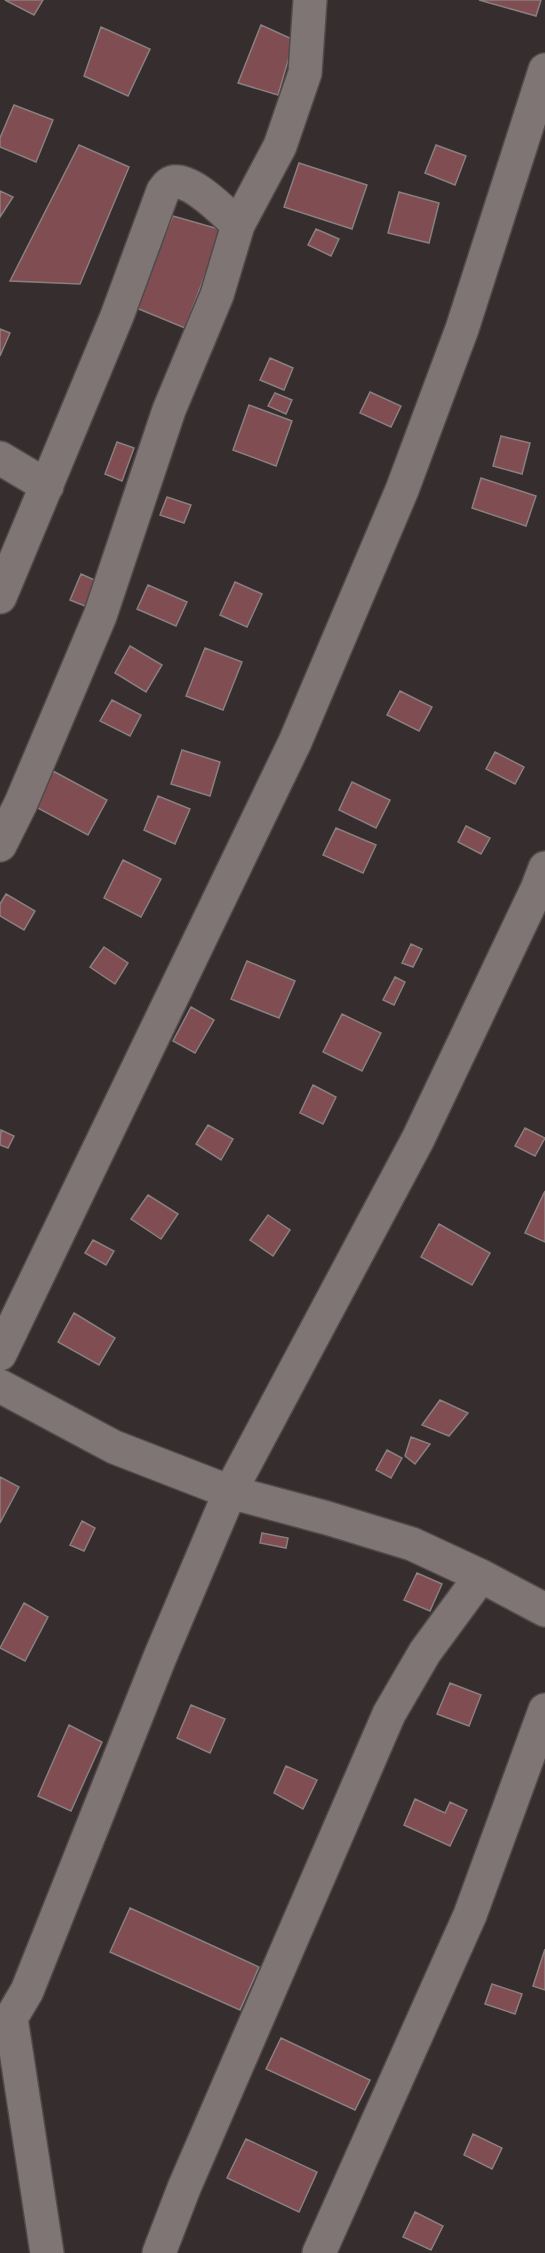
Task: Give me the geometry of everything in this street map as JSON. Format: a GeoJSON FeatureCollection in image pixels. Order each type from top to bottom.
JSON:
{"type":"FeatureCollection","features":[{"type":"Feature","properties":{"kind":"street"},"geometry":{"type":"LineString","coordinates":[[0,845],[21,803],[100,616],[169,410],[217,295],[238,225],[280,146],[305,73],[310,0]]}},
{"type":"Feature","properties":{"kind":"street"},"geometry":{"type":"LineString","coordinates":[[0,1354],[295,742],[328,665],[402,490],[458,340],[545,70]]}},
{"type":"Feature","properties":{"kind":"street"},"geometry":{"type":"LineString","coordinates":[[0,597],[117,316],[163,191],[169,184],[177,181],[194,188],[238,225]]}},
{"type":"Feature","properties":{"kind":"street"},"geometry":{"type":"LineString","coordinates":[[0,458],[47,486]]}},
{"type":"Feature","properties":{"kind":"street"},"geometry":{"type":"LineString","coordinates":[[47,2253],[5,2020],[27,1991],[160,1657],[230,1491],[418,1139],[545,868]]}},
{"type":"Feature","properties":{"kind":"street"},"geometry":{"type":"LineString","coordinates":[[0,1386],[114,1447],[230,1491],[412,1544],[481,1576],[545,1610]]}},
{"type":"Feature","properties":{"kind":"street"},"geometry":{"type":"LineString","coordinates":[[159,2253],[184,2188],[389,1714],[425,1652],[481,1576]]}},
{"type":"Feature","properties":{"kind":"street"},"geometry":{"type":"LineString","coordinates":[[319,2253],[470,1915],[545,1710]]}},
{"type":"Feature","properties":{"kind":"building"},"geometry":{"type":"Polygon","coordinates":[[[5,0],[43,0],[34,15],[5,0]]]}},
{"type":"Feature","properties":{"kind":"building"},"geometry":{"type":"Polygon","coordinates":[[[479,0],[541,0],[536,16],[479,0]]]}},
{"type":"Feature","properties":{"kind":"building"},"geometry":{"type":"Polygon","coordinates":[[[261,25],[294,40],[278,95],[238,83],[261,25]]]}},
{"type":"Feature","properties":{"kind":"building"},"geometry":{"type":"Polygon","coordinates":[[[101,27],[150,49],[128,96],[84,76],[101,27]]]}},
{"type":"Feature","properties":{"kind":"building"},"geometry":{"type":"Polygon","coordinates":[[[14,105],[53,120],[36,162],[0,147],[0,138],[14,105]]]}},
{"type":"Feature","properties":{"kind":"building"},"geometry":{"type":"Polygon","coordinates":[[[79,145],[129,167],[80,284],[10,281],[79,145]]]}},
{"type":"Feature","properties":{"kind":"building"},"geometry":{"type":"Polygon","coordinates":[[[436,145],[466,156],[455,185],[425,173],[436,145]]]}},
{"type":"Feature","properties":{"kind":"building"},"geometry":{"type":"Polygon","coordinates":[[[299,163],[367,185],[352,229],[284,207],[299,163]]]}},
{"type":"Feature","properties":{"kind":"building"},"geometry":{"type":"Polygon","coordinates":[[[0,191],[13,197],[0,217],[0,191]]]}},
{"type":"Feature","properties":{"kind":"building"},"geometry":{"type":"Polygon","coordinates":[[[399,192],[439,203],[429,243],[388,233],[399,192]]]}},
{"type":"Feature","properties":{"kind":"building"},"geometry":{"type":"Polygon","coordinates":[[[173,216],[222,230],[185,328],[134,307],[173,216]]]}},
{"type":"Feature","properties":{"kind":"building"},"geometry":{"type":"Polygon","coordinates":[[[316,229],[339,239],[331,256],[308,245],[316,229]]]}},
{"type":"Feature","properties":{"kind":"building"},"geometry":{"type":"Polygon","coordinates":[[[0,329],[10,333],[0,356],[0,329]]]}},
{"type":"Feature","properties":{"kind":"building"},"geometry":{"type":"Polygon","coordinates":[[[270,358],[293,368],[284,390],[260,380],[270,358]]]}},
{"type":"Feature","properties":{"kind":"building"},"geometry":{"type":"Polygon","coordinates":[[[370,392],[401,406],[391,427],[360,413],[370,392]]]}},
{"type":"Feature","properties":{"kind":"building"},"geometry":{"type":"Polygon","coordinates":[[[275,393],[292,400],[286,414],[268,406],[275,393]]]}},
{"type":"Feature","properties":{"kind":"building"},"geometry":{"type":"Polygon","coordinates":[[[249,405],[292,421],[276,466],[233,450],[249,405]]]}},
{"type":"Feature","properties":{"kind":"building"},"geometry":{"type":"Polygon","coordinates":[[[501,436],[530,443],[522,474],[493,466],[501,436]]]}},
{"type":"Feature","properties":{"kind":"building"},"geometry":{"type":"Polygon","coordinates":[[[117,442],[134,448],[122,481],[105,474],[117,442]]]}},
{"type":"Feature","properties":{"kind":"building"},"geometry":{"type":"Polygon","coordinates":[[[481,478],[536,496],[526,526],[472,508],[481,478]]]}},
{"type":"Feature","properties":{"kind":"building"},"geometry":{"type":"Polygon","coordinates":[[[167,497],[191,505],[184,523],[160,515],[167,497]]]}},
{"type":"Feature","properties":{"kind":"building"},"geometry":{"type":"Polygon","coordinates":[[[81,574],[101,583],[90,608],[70,600],[81,574]]]}},
{"type":"Feature","properties":{"kind":"building"},"geometry":{"type":"Polygon","coordinates":[[[235,582],[262,594],[247,627],[220,615],[235,582]]]}},
{"type":"Feature","properties":{"kind":"building"},"geometry":{"type":"Polygon","coordinates":[[[148,585],[187,602],[176,626],[137,609],[148,585]]]}},
{"type":"Feature","properties":{"kind":"building"},"geometry":{"type":"Polygon","coordinates":[[[130,646],[162,665],[146,692],[115,673],[130,646]]]}},
{"type":"Feature","properties":{"kind":"building"},"geometry":{"type":"Polygon","coordinates":[[[205,648],[242,662],[223,710],[186,696],[205,648]]]}},
{"type":"Feature","properties":{"kind":"building"},"geometry":{"type":"Polygon","coordinates":[[[400,691],[432,707],[419,731],[387,715],[400,691]]]}},
{"type":"Feature","properties":{"kind":"building"},"geometry":{"type":"Polygon","coordinates":[[[112,700],[141,715],[130,736],[100,721],[112,700]]]}},
{"type":"Feature","properties":{"kind":"building"},"geometry":{"type":"Polygon","coordinates":[[[182,750],[220,762],[210,796],[171,784],[182,750]]]}},
{"type":"Feature","properties":{"kind":"building"},"geometry":{"type":"Polygon","coordinates":[[[495,752],[524,767],[515,784],[486,769],[495,752]]]}},
{"type":"Feature","properties":{"kind":"building"},"geometry":{"type":"Polygon","coordinates":[[[53,771],[107,800],[88,835],[34,806],[53,771]]]}},
{"type":"Feature","properties":{"kind":"building"},"geometry":{"type":"Polygon","coordinates":[[[352,782],[390,800],[376,828],[339,810],[352,782]]]}},
{"type":"Feature","properties":{"kind":"building"},"geometry":{"type":"Polygon","coordinates":[[[158,796],[190,809],[175,844],[144,830],[158,796]]]}},
{"type":"Feature","properties":{"kind":"building"},"geometry":{"type":"Polygon","coordinates":[[[466,826],[490,838],[481,854],[458,842],[466,826]]]}},
{"type":"Feature","properties":{"kind":"building"},"geometry":{"type":"Polygon","coordinates":[[[336,828],[376,845],[363,873],[323,855],[336,828]]]}},
{"type":"Feature","properties":{"kind":"building"},"geometry":{"type":"Polygon","coordinates":[[[123,860],[161,879],[141,917],[104,898],[123,860]]]}},
{"type":"Feature","properties":{"kind":"building"},"geometry":{"type":"Polygon","coordinates":[[[6,894],[35,911],[24,930],[0,916],[0,904],[6,894]]]}},
{"type":"Feature","properties":{"kind":"building"},"geometry":{"type":"Polygon","coordinates":[[[411,944],[422,949],[413,967],[402,963],[411,944]]]}},
{"type":"Feature","properties":{"kind":"building"},"geometry":{"type":"Polygon","coordinates":[[[104,947],[128,963],[115,984],[90,967],[104,947]]]}},
{"type":"Feature","properties":{"kind":"building"},"geometry":{"type":"Polygon","coordinates":[[[247,961],[295,981],[279,1018],[231,999],[247,961]]]}},
{"type":"Feature","properties":{"kind":"building"},"geometry":{"type":"Polygon","coordinates":[[[395,977],[405,982],[394,1005],[383,1000],[395,977]]]}},
{"type":"Feature","properties":{"kind":"building"},"geometry":{"type":"Polygon","coordinates":[[[191,1007],[214,1020],[195,1053],[173,1041],[191,1007]]]}},
{"type":"Feature","properties":{"kind":"building"},"geometry":{"type":"Polygon","coordinates":[[[342,1014],[381,1033],[362,1071],[323,1052],[342,1014]]]}},
{"type":"Feature","properties":{"kind":"building"},"geometry":{"type":"Polygon","coordinates":[[[313,1085],[336,1097],[323,1124],[300,1113],[313,1085]]]}},
{"type":"Feature","properties":{"kind":"building"},"geometry":{"type":"Polygon","coordinates":[[[208,1125],[233,1139],[221,1160],[196,1144],[208,1125]]]}},
{"type":"Feature","properties":{"kind":"building"},"geometry":{"type":"Polygon","coordinates":[[[525,1128],[545,1138],[535,1156],[515,1146],[525,1128]]]}},
{"type":"Feature","properties":{"kind":"building"},"geometry":{"type":"Polygon","coordinates":[[[1,1130],[14,1136],[8,1148],[0,1145],[1,1130]]]}},
{"type":"Feature","properties":{"kind":"building"},"geometry":{"type":"Polygon","coordinates":[[[545,1191],[545,1242],[525,1233],[545,1191]]]}},
{"type":"Feature","properties":{"kind":"building"},"geometry":{"type":"Polygon","coordinates":[[[148,1195],[178,1214],[161,1239],[131,1219],[148,1195]]]}},
{"type":"Feature","properties":{"kind":"building"},"geometry":{"type":"Polygon","coordinates":[[[268,1215],[290,1230],[273,1256],[250,1240],[268,1215]]]}},
{"type":"Feature","properties":{"kind":"building"},"geometry":{"type":"Polygon","coordinates":[[[439,1224],[490,1253],[472,1285],[421,1257],[439,1224]]]}},
{"type":"Feature","properties":{"kind":"building"},"geometry":{"type":"Polygon","coordinates":[[[93,1240],[114,1251],[106,1265],[85,1253],[93,1240]]]}},
{"type":"Feature","properties":{"kind":"building"},"geometry":{"type":"Polygon","coordinates":[[[74,1313],[115,1338],[99,1365],[58,1342],[74,1313]]]}},
{"type":"Feature","properties":{"kind":"building"},"geometry":{"type":"Polygon","coordinates":[[[440,1400],[468,1413],[449,1436],[422,1425],[440,1400]]]}},
{"type":"Feature","properties":{"kind":"building"},"geometry":{"type":"Polygon","coordinates":[[[411,1437],[430,1444],[415,1464],[405,1456],[411,1437]]]}},
{"type":"Feature","properties":{"kind":"building"},"geometry":{"type":"Polygon","coordinates":[[[387,1450],[402,1458],[391,1478],[376,1470],[387,1450]]]}},
{"type":"Feature","properties":{"kind":"building"},"geometry":{"type":"Polygon","coordinates":[[[0,1477],[19,1487],[0,1523],[0,1477]]]}},
{"type":"Feature","properties":{"kind":"building"},"geometry":{"type":"Polygon","coordinates":[[[82,1521],[95,1528],[84,1551],[70,1545],[82,1521]]]}},
{"type":"Feature","properties":{"kind":"building"},"geometry":{"type":"Polygon","coordinates":[[[262,1533],[288,1538],[286,1548],[260,1543],[262,1533]]]}},
{"type":"Feature","properties":{"kind":"building"},"geometry":{"type":"Polygon","coordinates":[[[417,1573],[442,1584],[430,1611],[404,1600],[417,1573]]]}},
{"type":"Feature","properties":{"kind":"building"},"geometry":{"type":"Polygon","coordinates":[[[24,1603],[48,1617],[25,1661],[0,1648],[24,1603]]]}},
{"type":"Feature","properties":{"kind":"building"},"geometry":{"type":"Polygon","coordinates":[[[450,1683],[481,1695],[469,1726],[437,1714],[450,1683]]]}},
{"type":"Feature","properties":{"kind":"building"},"geometry":{"type":"Polygon","coordinates":[[[191,1705],[225,1719],[210,1753],[177,1738],[191,1705]]]}},
{"type":"Feature","properties":{"kind":"building"},"geometry":{"type":"Polygon","coordinates":[[[69,1725],[102,1742],[71,1811],[38,1796],[69,1725]]]}},
{"type":"Feature","properties":{"kind":"building"},"geometry":{"type":"Polygon","coordinates":[[[286,1766],[317,1780],[303,1809],[274,1793],[286,1766]]]}},
{"type":"Feature","properties":{"kind":"building"},"geometry":{"type":"Polygon","coordinates":[[[415,1799],[445,1813],[450,1802],[467,1810],[450,1846],[404,1825],[415,1799]]]}},
{"type":"Feature","properties":{"kind":"building"},"geometry":{"type":"Polygon","coordinates":[[[130,1908],[259,1967],[240,2010],[110,1952],[130,1908]]]}},
{"type":"Feature","properties":{"kind":"building"},"geometry":{"type":"Polygon","coordinates":[[[545,1949],[545,1990],[533,1986],[545,1949]]]}},
{"type":"Feature","properties":{"kind":"building"},"geometry":{"type":"Polygon","coordinates":[[[492,1984],[522,1994],[515,2014],[485,2004],[492,1984]]]}},
{"type":"Feature","properties":{"kind":"building"},"geometry":{"type":"Polygon","coordinates":[[[281,2038],[370,2080],[355,2110],[266,2069],[281,2038]]]}},
{"type":"Feature","properties":{"kind":"building"},"geometry":{"type":"Polygon","coordinates":[[[473,2134],[502,2148],[492,2169],[464,2155],[473,2134]]]}},
{"type":"Feature","properties":{"kind":"building"},"geometry":{"type":"Polygon","coordinates":[[[246,2139],[317,2172],[299,2212],[227,2178],[246,2139]]]}},
{"type":"Feature","properties":{"kind":"building"},"geometry":{"type":"Polygon","coordinates":[[[415,2212],[443,2226],[431,2250],[403,2237],[415,2212]]]}}]}
